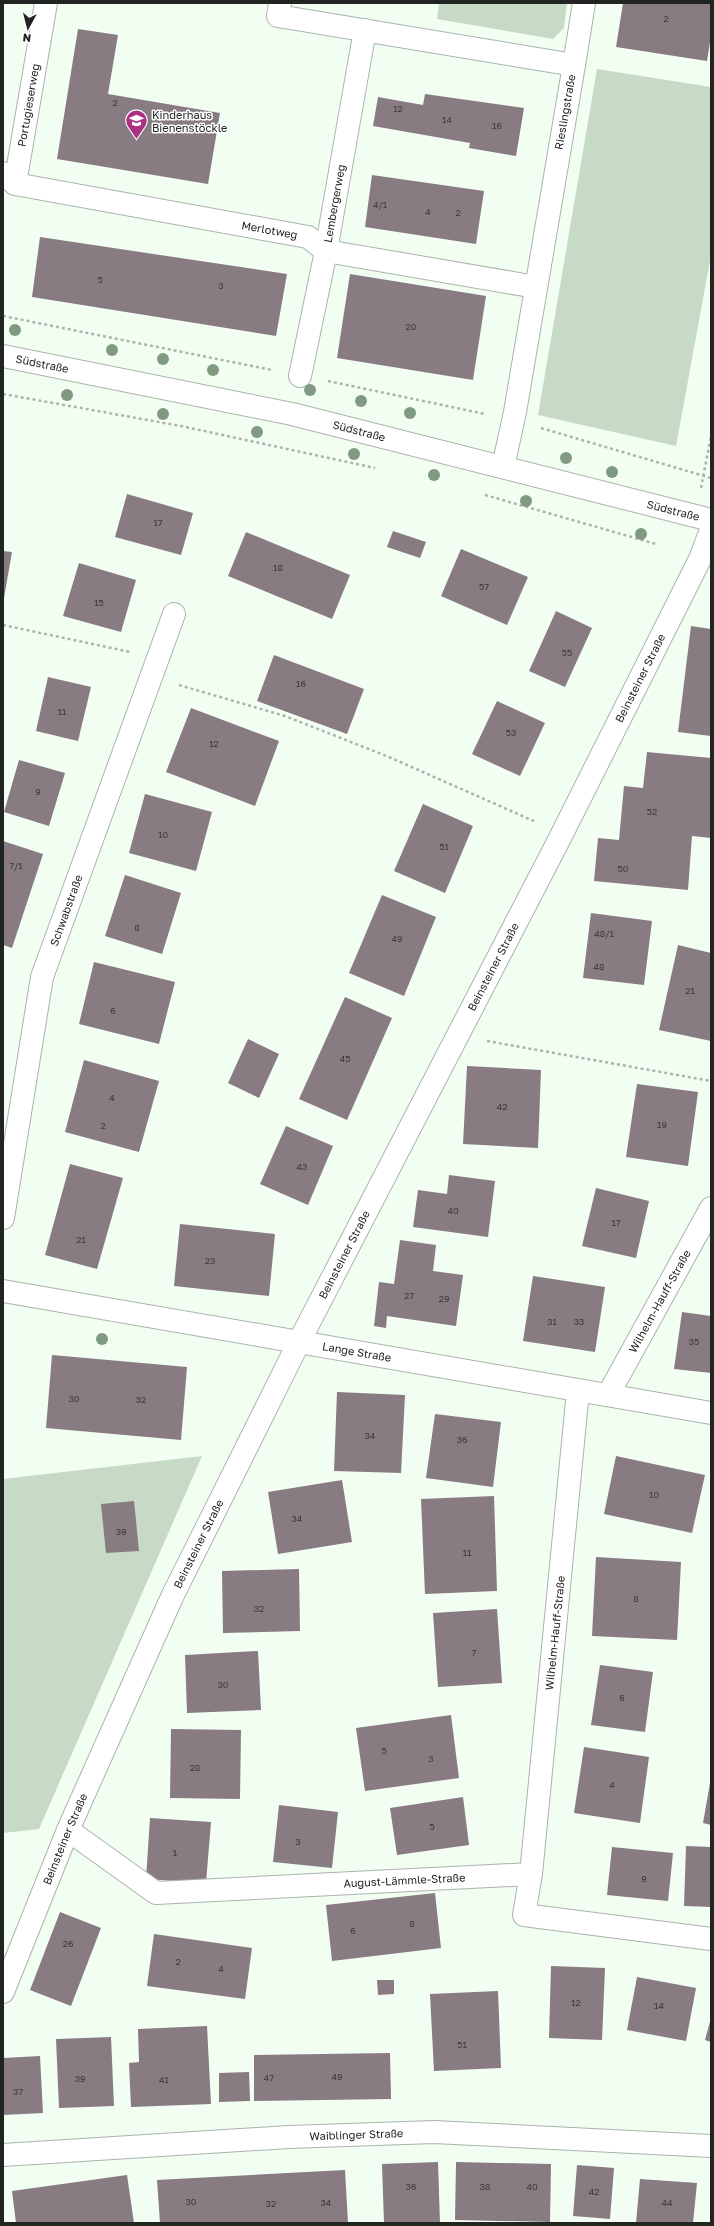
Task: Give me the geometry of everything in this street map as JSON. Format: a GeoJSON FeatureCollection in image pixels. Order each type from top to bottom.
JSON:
{"type":"FeatureCollection","features":[{"type":"Feature","properties":{"kind":"street","name":"Portugieserweg"},"geometry":{"type":"LineString","coordinates":[[9,179],[46,3]]}},
{"type":"Feature","properties":{"kind":"street","name":"Rieslingstraße"},"geometry":{"type":"LineString","coordinates":[[280,3],[278,16],[574,65],[513,420],[503,467]]}},
{"type":"Feature","properties":{"kind":"street"},"geometry":{"type":"LineString","coordinates":[[574,65],[584,3]]}},
{"type":"Feature","properties":{"kind":"street","name":"Lembergerweg"},"geometry":{"type":"LineString","coordinates":[[300,376],[326,251],[365,30]]}},
{"type":"Feature","properties":{"kind":"street","name":"Merlotweg"},"geometry":{"type":"LineString","coordinates":[[9,179],[308,237],[326,251],[536,287]]}},
{"type":"Feature","properties":{"kind":"street","name":"Südstraße"},"geometry":{"type":"LineString","coordinates":[[3,356],[292,414],[711,520]]}},
{"type":"Feature","properties":{"kind":"street","name":"Beinsteiner Straße"},"geometry":{"type":"LineString","coordinates":[[3,1992],[68,1830],[172,1597],[298,1342],[562,834],[700,559],[711,530]]}},
{"type":"Feature","properties":{"kind":"street","name":"Schwabstraße"},"geometry":{"type":"LineString","coordinates":[[3,1218],[42,977],[174,614]]}},
{"type":"Feature","properties":{"kind":"street","name":"Wilhelm-Hauff-Straße"},"geometry":{"type":"LineString","coordinates":[[608,1395],[711,1208]]}},
{"type":"Feature","properties":{"kind":"street","name":"Lange Straße"},"geometry":{"type":"LineString","coordinates":[[3,1291],[578,1392],[608,1395],[711,1413]]}},
{"type":"Feature","properties":{"kind":"street","name":"Wilhelm-Hauff-Straße"},"geometry":{"type":"LineString","coordinates":[[531,1874],[578,1392]]}},
{"type":"Feature","properties":{"kind":"street","name":"August-Lämmle-Straße"},"geometry":{"type":"LineString","coordinates":[[68,1830],[156,1893],[531,1874]]}},
{"type":"Feature","properties":{"kind":"street"},"geometry":{"type":"LineString","coordinates":[[531,1874],[524,1915],[711,1939]]}},
{"type":"Feature","properties":{"kind":"street","name":"Waiblinger Straße"},"geometry":{"type":"LineString","coordinates":[[3,2155],[289,2137],[434,2132],[711,2146]]}},
{"type":"Feature","properties":{"kind":"path"},"geometry":{"type":"LineString","coordinates":[[3,316],[513,420],[711,478]]}},
{"type":"Feature","properties":{"kind":"path"},"geometry":{"type":"LineString","coordinates":[[3,394],[180,426],[381,469]]}},
{"type":"Feature","properties":{"kind":"path"},"geometry":{"type":"LineString","coordinates":[[704,475],[711,436]]}},
{"type":"Feature","properties":{"kind":"path"},"geometry":{"type":"LineString","coordinates":[[482,494],[656,544]]}},
{"type":"Feature","properties":{"kind":"path"},"geometry":{"type":"LineString","coordinates":[[3,625],[155,668],[284,716],[389,757],[562,834]]}},
{"type":"Feature","properties":{"kind":"path"},"geometry":{"type":"LineString","coordinates":[[457,1036],[711,1081]]}},
{"type":"Feature","properties":{"kind":"green space"},"geometry":{"type":"Polygon","coordinates":[[[439,3],[567,3],[564,28],[553,39],[437,19],[439,3]]]}},
{"type":"Feature","properties":{"kind":"green space"},"geometry":{"type":"Polygon","coordinates":[[[597,69],[711,87],[711,255],[676,446],[538,415],[597,69]]]}},
{"type":"Feature","properties":{"kind":"green space"},"geometry":{"type":"Polygon","coordinates":[[[202,1456],[39,1829],[3,1833],[3,1479],[202,1456]]]}},
{"type":"Feature","properties":{"kind":"building"},"geometry":{"type":"Polygon","coordinates":[[[623,3],[711,3],[711,36],[707,61],[616,47],[623,3]]]}},
{"type":"Feature","properties":{"kind":"building"},"geometry":{"type":"Polygon","coordinates":[[[78,29],[118,35],[108,94],[220,113],[208,184],[57,159],[78,29]]]}},
{"type":"Feature","properties":{"kind":"building"},"geometry":{"type":"Polygon","coordinates":[[[425,94],[524,108],[516,156],[469,148],[470,143],[373,126],[378,97],[423,105],[425,94]]]}},
{"type":"Feature","properties":{"kind":"building"},"geometry":{"type":"Polygon","coordinates":[[[372,175],[484,191],[476,244],[365,227],[372,175]]]}},
{"type":"Feature","properties":{"kind":"building"},"geometry":{"type":"Polygon","coordinates":[[[40,237],[287,274],[276,336],[32,297],[40,237]]]}},
{"type":"Feature","properties":{"kind":"building"},"geometry":{"type":"Polygon","coordinates":[[[350,274],[486,296],[473,380],[337,358],[350,274]]]}},
{"type":"Feature","properties":{"kind":"building"},"geometry":{"type":"Polygon","coordinates":[[[127,494],[193,513],[181,555],[115,537],[127,494]]]}},
{"type":"Feature","properties":{"kind":"building"},"geometry":{"type":"Polygon","coordinates":[[[393,531],[426,542],[420,558],[387,547],[393,531]]]}},
{"type":"Feature","properties":{"kind":"building"},"geometry":{"type":"Polygon","coordinates":[[[246,532],[350,575],[332,619],[228,576],[246,532]]]}},
{"type":"Feature","properties":{"kind":"building"},"geometry":{"type":"Polygon","coordinates":[[[461,549],[528,577],[507,625],[441,596],[461,549]]]}},
{"type":"Feature","properties":{"kind":"building"},"geometry":{"type":"Polygon","coordinates":[[[3,551],[12,552],[4,598],[3,598],[3,551]]]}},
{"type":"Feature","properties":{"kind":"building"},"geometry":{"type":"Polygon","coordinates":[[[79,563],[136,580],[121,632],[63,616],[79,563]]]}},
{"type":"Feature","properties":{"kind":"building"},"geometry":{"type":"Polygon","coordinates":[[[556,611],[592,628],[565,687],[529,671],[556,611]]]}},
{"type":"Feature","properties":{"kind":"building"},"geometry":{"type":"Polygon","coordinates":[[[691,626],[711,629],[711,736],[678,732],[691,626]]]}},
{"type":"Feature","properties":{"kind":"building"},"geometry":{"type":"Polygon","coordinates":[[[274,655],[364,689],[347,734],[257,701],[274,655]]]}},
{"type":"Feature","properties":{"kind":"building"},"geometry":{"type":"Polygon","coordinates":[[[48,677],[91,687],[78,741],[36,731],[48,677]]]}},
{"type":"Feature","properties":{"kind":"building"},"geometry":{"type":"Polygon","coordinates":[[[497,701],[545,723],[520,776],[472,754],[497,701]]]}},
{"type":"Feature","properties":{"kind":"building"},"geometry":{"type":"Polygon","coordinates":[[[191,708],[279,741],[255,806],[166,772],[191,708]]]}},
{"type":"Feature","properties":{"kind":"building"},"geometry":{"type":"Polygon","coordinates":[[[647,752],[711,758],[711,838],[692,836],[688,890],[594,881],[598,838],[619,840],[624,786],[643,788],[647,752]]]}},
{"type":"Feature","properties":{"kind":"building"},"geometry":{"type":"Polygon","coordinates":[[[19,760],[65,773],[49,826],[4,812],[19,760]]]}},
{"type":"Feature","properties":{"kind":"building"},"geometry":{"type":"Polygon","coordinates":[[[145,794],[212,812],[196,871],[129,853],[145,794]]]}},
{"type":"Feature","properties":{"kind":"building"},"geometry":{"type":"Polygon","coordinates":[[[423,804],[473,826],[445,893],[394,871],[423,804]]]}},
{"type":"Feature","properties":{"kind":"building"},"geometry":{"type":"Polygon","coordinates":[[[3,841],[43,854],[12,948],[3,945],[3,841]]]}},
{"type":"Feature","properties":{"kind":"building"},"geometry":{"type":"Polygon","coordinates":[[[125,875],[181,893],[162,954],[105,936],[125,875]]]}},
{"type":"Feature","properties":{"kind":"building"},"geometry":{"type":"Polygon","coordinates":[[[382,895],[436,917],[404,996],[349,973],[382,895]]]}},
{"type":"Feature","properties":{"kind":"building"},"geometry":{"type":"Polygon","coordinates":[[[591,913],[652,921],[644,985],[583,978],[591,913]]]}},
{"type":"Feature","properties":{"kind":"building"},"geometry":{"type":"Polygon","coordinates":[[[678,945],[711,953],[711,1041],[659,1030],[678,945]]]}},
{"type":"Feature","properties":{"kind":"building"},"geometry":{"type":"Polygon","coordinates":[[[94,962],[175,982],[159,1044],[79,1024],[94,962]]]}},
{"type":"Feature","properties":{"kind":"building"},"geometry":{"type":"Polygon","coordinates":[[[345,997],[392,1018],[347,1120],[299,1099],[345,997]]]}},
{"type":"Feature","properties":{"kind":"building"},"geometry":{"type":"Polygon","coordinates":[[[248,1039],[279,1054],[259,1098],[228,1083],[248,1039]]]}},
{"type":"Feature","properties":{"kind":"building"},"geometry":{"type":"Polygon","coordinates":[[[84,1060],[159,1081],[139,1152],[65,1132],[84,1060]]]}},
{"type":"Feature","properties":{"kind":"building"},"geometry":{"type":"Polygon","coordinates":[[[467,1066],[541,1070],[538,1148],[463,1144],[467,1066]]]}},
{"type":"Feature","properties":{"kind":"building"},"geometry":{"type":"Polygon","coordinates":[[[637,1084],[698,1092],[688,1166],[626,1157],[637,1084]]]}},
{"type":"Feature","properties":{"kind":"building"},"geometry":{"type":"Polygon","coordinates":[[[286,1126],[333,1146],[308,1205],[260,1184],[286,1126]]]}},
{"type":"Feature","properties":{"kind":"building"},"geometry":{"type":"Polygon","coordinates":[[[70,1164],[123,1178],[97,1269],[45,1255],[70,1164]]]}},
{"type":"Feature","properties":{"kind":"building"},"geometry":{"type":"Polygon","coordinates":[[[449,1175],[495,1181],[488,1237],[413,1227],[418,1190],[447,1194],[449,1175]]]}},
{"type":"Feature","properties":{"kind":"building"},"geometry":{"type":"Polygon","coordinates":[[[596,1188],[649,1201],[636,1258],[582,1246],[596,1188]]]}},
{"type":"Feature","properties":{"kind":"building"},"geometry":{"type":"Polygon","coordinates":[[[180,1224],[275,1234],[269,1296],[174,1286],[180,1224]]]}},
{"type":"Feature","properties":{"kind":"building"},"geometry":{"type":"Polygon","coordinates":[[[400,1240],[436,1245],[433,1271],[463,1275],[456,1326],[387,1316],[386,1328],[374,1326],[379,1282],[394,1284],[400,1240]]]}},
{"type":"Feature","properties":{"kind":"building"},"geometry":{"type":"Polygon","coordinates":[[[533,1276],[605,1287],[595,1352],[523,1341],[533,1276]]]}},
{"type":"Feature","properties":{"kind":"building"},"geometry":{"type":"Polygon","coordinates":[[[682,1312],[711,1316],[711,1373],[674,1369],[682,1312]]]}},
{"type":"Feature","properties":{"kind":"building"},"geometry":{"type":"Polygon","coordinates":[[[52,1355],[187,1367],[181,1440],[46,1428],[52,1355]]]}},
{"type":"Feature","properties":{"kind":"building"},"geometry":{"type":"Polygon","coordinates":[[[337,1392],[405,1395],[401,1473],[334,1471],[337,1392]]]}},
{"type":"Feature","properties":{"kind":"building"},"geometry":{"type":"Polygon","coordinates":[[[435,1414],[501,1422],[493,1487],[426,1478],[435,1414]]]}},
{"type":"Feature","properties":{"kind":"building"},"geometry":{"type":"Polygon","coordinates":[[[616,1456],[705,1475],[692,1533],[604,1514],[616,1456]]]}},
{"type":"Feature","properties":{"kind":"building"},"geometry":{"type":"Polygon","coordinates":[[[342,1480],[352,1542],[278,1554],[268,1492],[342,1480]]]}},
{"type":"Feature","properties":{"kind":"building"},"geometry":{"type":"Polygon","coordinates":[[[494,1496],[497,1591],[425,1594],[421,1499],[494,1496]]]}},
{"type":"Feature","properties":{"kind":"building"},"geometry":{"type":"Polygon","coordinates":[[[134,1501],[139,1551],[106,1553],[101,1504],[134,1501]]]}},
{"type":"Feature","properties":{"kind":"building"},"geometry":{"type":"Polygon","coordinates":[[[596,1557],[681,1562],[677,1640],[592,1636],[596,1557]]]}},
{"type":"Feature","properties":{"kind":"building"},"geometry":{"type":"Polygon","coordinates":[[[299,1569],[300,1631],[223,1633],[222,1571],[299,1569]]]}},
{"type":"Feature","properties":{"kind":"building"},"geometry":{"type":"Polygon","coordinates":[[[497,1609],[502,1683],[438,1687],[433,1613],[497,1609]]]}},
{"type":"Feature","properties":{"kind":"building"},"geometry":{"type":"Polygon","coordinates":[[[258,1651],[261,1710],[187,1713],[185,1655],[258,1651]]]}},
{"type":"Feature","properties":{"kind":"building"},"geometry":{"type":"Polygon","coordinates":[[[600,1665],[653,1672],[645,1732],[591,1725],[600,1665]]]}},
{"type":"Feature","properties":{"kind":"building"},"geometry":{"type":"Polygon","coordinates":[[[451,1715],[459,1778],[365,1791],[356,1728],[451,1715]]]}},
{"type":"Feature","properties":{"kind":"building"},"geometry":{"type":"Polygon","coordinates":[[[171,1729],[241,1730],[240,1799],[170,1798],[171,1729]]]}},
{"type":"Feature","properties":{"kind":"building"},"geometry":{"type":"Polygon","coordinates":[[[584,1747],[649,1757],[640,1823],[574,1813],[584,1747]]]}},
{"type":"Feature","properties":{"kind":"building"},"geometry":{"type":"Polygon","coordinates":[[[711,1783],[711,1825],[703,1823],[711,1783]]]}},
{"type":"Feature","properties":{"kind":"building"},"geometry":{"type":"Polygon","coordinates":[[[463,1797],[469,1845],[397,1855],[390,1808],[463,1797]]]}},
{"type":"Feature","properties":{"kind":"building"},"geometry":{"type":"Polygon","coordinates":[[[279,1805],[338,1812],[332,1868],[273,1862],[279,1805]]]}},
{"type":"Feature","properties":{"kind":"building"},"geometry":{"type":"Polygon","coordinates":[[[150,1818],[211,1822],[206,1883],[146,1879],[150,1818]]]}},
{"type":"Feature","properties":{"kind":"building"},"geometry":{"type":"Polygon","coordinates":[[[686,1846],[711,1847],[711,1907],[684,1906],[686,1846]]]}},
{"type":"Feature","properties":{"kind":"building"},"geometry":{"type":"Polygon","coordinates":[[[612,1847],[673,1853],[668,1901],[607,1895],[612,1847]]]}},
{"type":"Feature","properties":{"kind":"building"},"geometry":{"type":"Polygon","coordinates":[[[435,1893],[441,1948],[332,1961],[326,1905],[435,1893]]]}},
{"type":"Feature","properties":{"kind":"building"},"geometry":{"type":"Polygon","coordinates":[[[60,1912],[101,1928],[71,2006],[30,1990],[60,1912]]]}},
{"type":"Feature","properties":{"kind":"building"},"geometry":{"type":"Polygon","coordinates":[[[154,1934],[252,1948],[245,1999],[147,1986],[154,1934]]]}},
{"type":"Feature","properties":{"kind":"building"},"geometry":{"type":"Polygon","coordinates":[[[551,1966],[605,1968],[602,2040],[549,2038],[551,1966]]]}},
{"type":"Feature","properties":{"kind":"building"},"geometry":{"type":"Polygon","coordinates":[[[637,1977],[696,1988],[686,2041],[627,2030],[637,1977]]]}},
{"type":"Feature","properties":{"kind":"building"},"geometry":{"type":"Polygon","coordinates":[[[377,1980],[394,1980],[394,1994],[378,1995],[377,1980]]]}},
{"type":"Feature","properties":{"kind":"building"},"geometry":{"type":"Polygon","coordinates":[[[498,1991],[501,2068],[434,2071],[430,1994],[498,1991]]]}},
{"type":"Feature","properties":{"kind":"building"},"geometry":{"type":"Polygon","coordinates":[[[711,2018],[711,2042],[705,2040],[711,2018]]]}},
{"type":"Feature","properties":{"kind":"building"},"geometry":{"type":"Polygon","coordinates":[[[207,2026],[211,2104],[131,2107],[129,2063],[139,2062],[138,2029],[207,2026]]]}},
{"type":"Feature","properties":{"kind":"building"},"geometry":{"type":"Polygon","coordinates":[[[111,2037],[114,2106],[59,2108],[56,2039],[111,2037]]]}},
{"type":"Feature","properties":{"kind":"building"},"geometry":{"type":"Polygon","coordinates":[[[390,2053],[391,2099],[254,2101],[254,2055],[390,2053]]]}},
{"type":"Feature","properties":{"kind":"building"},"geometry":{"type":"Polygon","coordinates":[[[40,2056],[43,2113],[3,2115],[3,2058],[40,2056]]]}},
{"type":"Feature","properties":{"kind":"building"},"geometry":{"type":"Polygon","coordinates":[[[249,2072],[250,2101],[219,2102],[219,2073],[249,2072]]]}},
{"type":"Feature","properties":{"kind":"building"},"geometry":{"type":"Polygon","coordinates":[[[438,2162],[440,2223],[384,2223],[382,2164],[438,2162]]]}},
{"type":"Feature","properties":{"kind":"building"},"geometry":{"type":"Polygon","coordinates":[[[456,2162],[551,2164],[550,2222],[455,2220],[456,2162]]]}},
{"type":"Feature","properties":{"kind":"building"},"geometry":{"type":"Polygon","coordinates":[[[577,2165],[614,2168],[610,2219],[573,2216],[577,2165]]]}},
{"type":"Feature","properties":{"kind":"building"},"geometry":{"type":"Polygon","coordinates":[[[345,2170],[348,2223],[160,2223],[157,2180],[345,2170]]]}},
{"type":"Feature","properties":{"kind":"building"},"geometry":{"type":"Polygon","coordinates":[[[127,2175],[134,2223],[16,2223],[12,2191],[127,2175]]]}},
{"type":"Feature","properties":{"kind":"building"},"geometry":{"type":"Polygon","coordinates":[[[640,2179],[697,2183],[693,2223],[636,2223],[640,2179]]]}},
{"type":"Feature","properties":{"kind":"place","name":"Kinderhaus Bienenstöckle"},"geometry":{"type":"Point","coordinates":[137,140]}}]}
